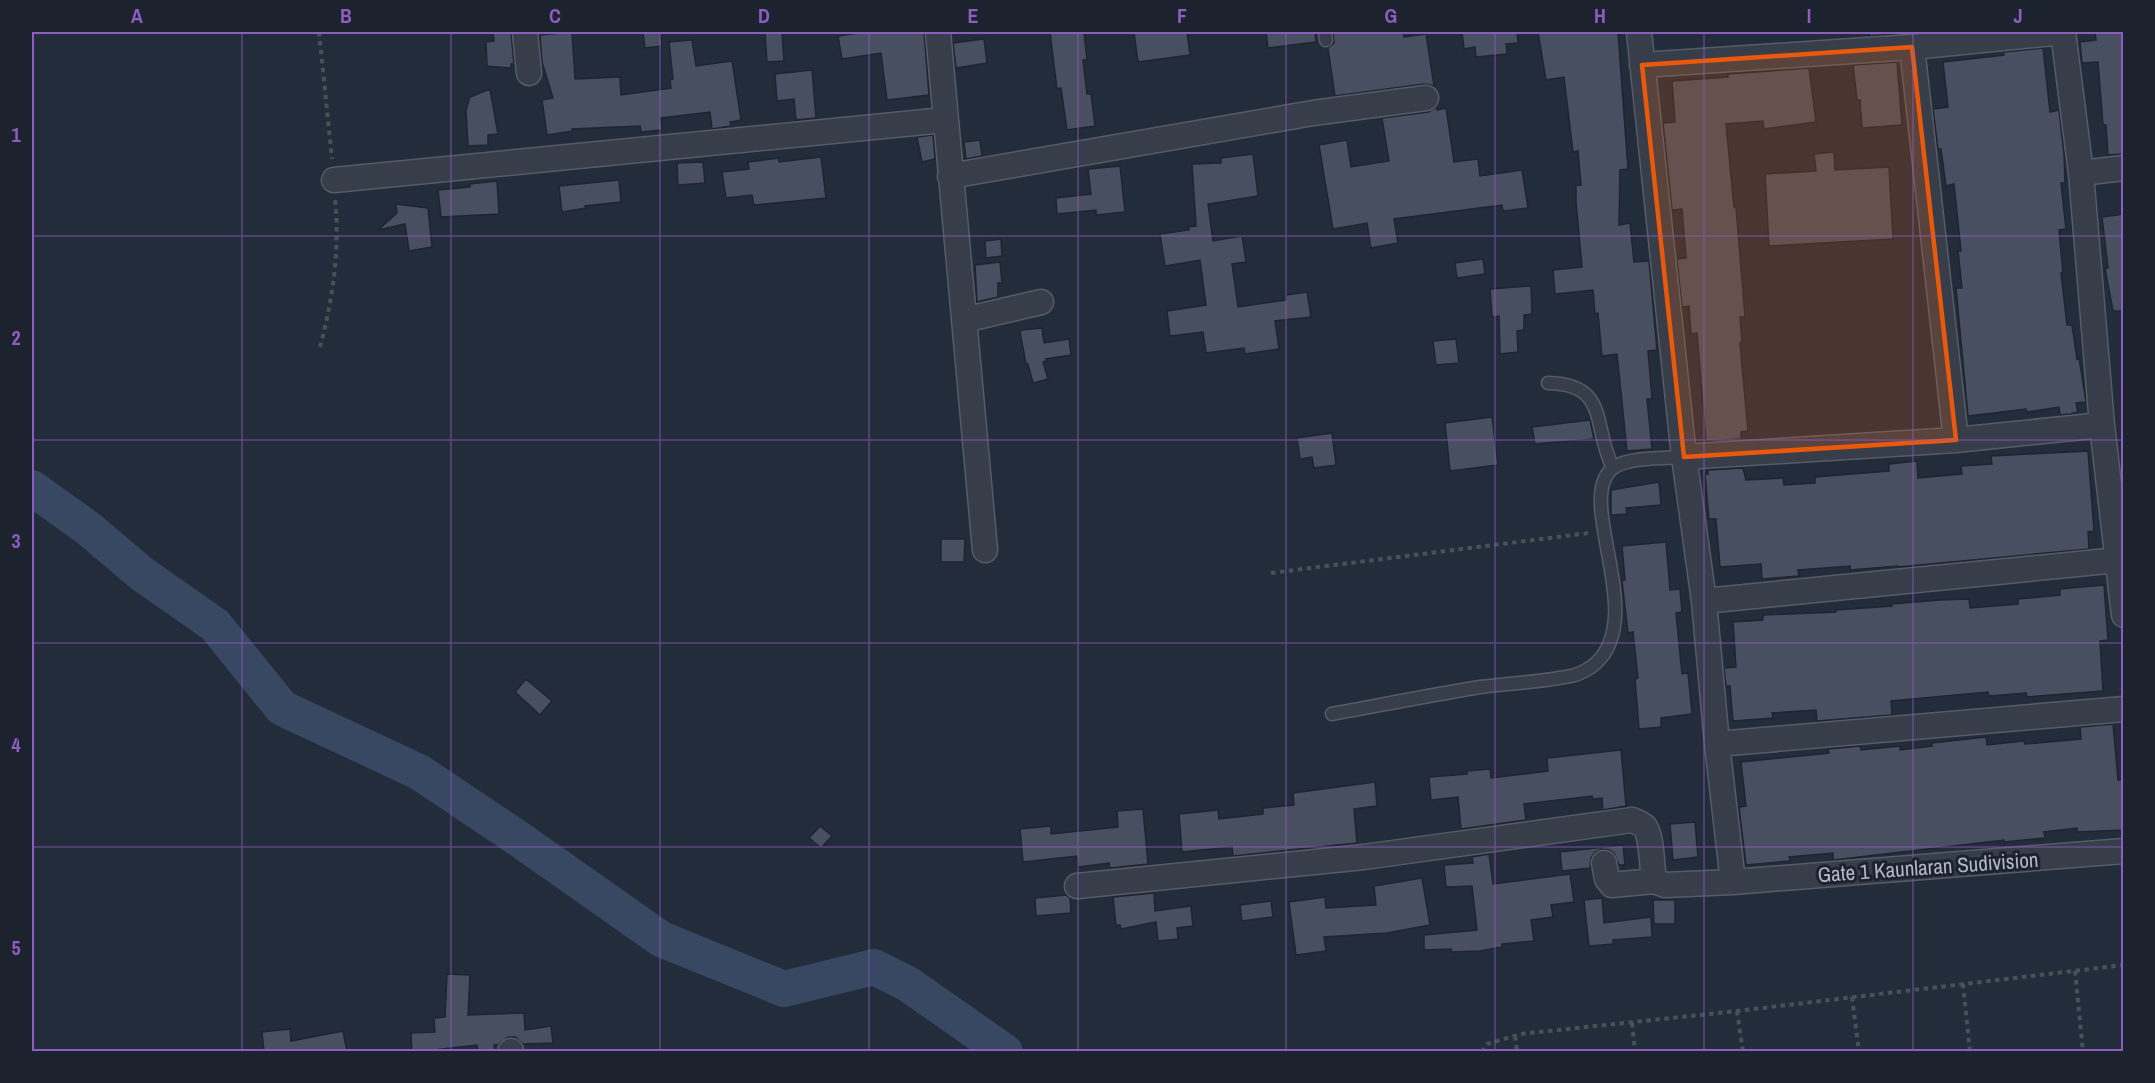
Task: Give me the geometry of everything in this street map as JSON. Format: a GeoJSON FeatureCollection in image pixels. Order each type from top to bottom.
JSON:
{"type":"FeatureCollection","features":[{"type":"Feature","properties":{"kind":"street"},"geometry":{"type":"LineString","coordinates":[[525,32],[529,74]]}},
{"type":"Feature","properties":{"kind":"street"},"geometry":{"type":"LineString","coordinates":[[939,32],[945,120],[985,550]]}},
{"type":"Feature","properties":{"kind":"street"},"geometry":{"type":"LineString","coordinates":[[1639,32],[1684,457],[1704,601],[1733,882]]}},
{"type":"Feature","properties":{"kind":"street"},"geometry":{"type":"LineString","coordinates":[[1642,65],[1912,47],[2063,32],[2081,172],[2102,425],[2124,615]]}},
{"type":"Feature","properties":{"kind":"street"},"geometry":{"type":"LineString","coordinates":[[1912,47],[1956,440]]}},
{"type":"Feature","properties":{"kind":"street"},"geometry":{"type":"LineString","coordinates":[[950,176],[1313,113],[1426,98]]}},
{"type":"Feature","properties":{"kind":"street"},"geometry":{"type":"LineString","coordinates":[[334,180],[945,120]]}},
{"type":"Feature","properties":{"kind":"street"},"geometry":{"type":"LineString","coordinates":[[2081,172],[2124,168]]}},
{"type":"Feature","properties":{"kind":"street"},"geometry":{"type":"LineString","coordinates":[[964,320],[1041,302]]}},
{"type":"Feature","properties":{"kind":"street"},"geometry":{"type":"LineString","coordinates":[[1684,457],[1956,440],[2102,425]]}},
{"type":"Feature","properties":{"kind":"street"},"geometry":{"type":"LineString","coordinates":[[1704,601],[2118,560]]}},
{"type":"Feature","properties":{"kind":"street"},"geometry":{"type":"LineString","coordinates":[[1717,744],[2124,709]]}},
{"type":"Feature","properties":{"kind":"street"},"geometry":{"type":"LineString","coordinates":[[1077,886],[1364,857],[1632,820],[1640,823],[1648,835],[1654,881]]}},
{"type":"Feature","properties":{"kind":"street","name":"Gate 1 Kaunlaran Sudivision"},"geometry":{"type":"LineString","coordinates":[[1604,862],[1607,879],[1612,885],[1654,881],[1665,885],[1733,882],[2124,852]]}},
{"type":"Feature","properties":{"kind":"lane"},"geometry":{"type":"LineString","coordinates":[[1548,383],[1565,383],[1578,387],[1594,403],[1613,468]]}},
{"type":"Feature","properties":{"kind":"lane"},"geometry":{"type":"LineString","coordinates":[[1332,714],[1480,687],[1577,675],[1595,664],[1608,648],[1615,626],[1616,604],[1601,509],[1602,486],[1606,476],[1613,468],[1625,463],[1684,457]]}},
{"type":"Feature","properties":{"kind":"path"},"geometry":{"type":"LineString","coordinates":[[1271,573],[1605,532]]}},
{"type":"Feature","properties":{"kind":"path"},"geometry":{"type":"LineString","coordinates":[[1482,1052],[1487,1044],[1515,1036],[2124,965]]}},
{"type":"Feature","properties":{"kind":"path"},"geometry":{"type":"LineString","coordinates":[[2075,971],[2083,1052]]}},
{"type":"Feature","properties":{"kind":"path"},"geometry":{"type":"LineString","coordinates":[[1963,984],[1970,1052]]}},
{"type":"Feature","properties":{"kind":"path"},"geometry":{"type":"LineString","coordinates":[[1852,997],[1859,1052]]}},
{"type":"Feature","properties":{"kind":"path"},"geometry":{"type":"LineString","coordinates":[[1737,1011],[1743,1052]]}},
{"type":"Feature","properties":{"kind":"path"},"geometry":{"type":"LineString","coordinates":[[1632,1023],[1635,1052]]}},
{"type":"Feature","properties":{"kind":"path"},"geometry":{"type":"LineString","coordinates":[[1515,1036],[1517,1052]]}},
{"type":"Feature","properties":{"kind":"highlighted area"},"geometry":{"type":"Polygon","coordinates":[[[1912,47],[1956,440],[1684,457],[1642,65],[1912,47]]]}},
{"type":"Feature","properties":{"kind":"building"},"geometry":{"type":"Polygon","coordinates":[[[493,32],[511,32],[514,64],[511,64],[511,68],[487,66],[486,42],[494,41],[493,32]]]}},
{"type":"Feature","properties":{"kind":"building"},"geometry":{"type":"Polygon","coordinates":[[[572,32],[575,79],[620,77],[621,95],[671,88],[670,80],[673,79],[669,42],[692,40],[696,66],[732,61],[741,120],[730,122],[731,126],[712,129],[710,112],[661,118],[662,130],[641,132],[640,126],[572,129],[573,131],[547,135],[542,100],[553,98],[542,62],[540,35],[572,32]]]}},
{"type":"Feature","properties":{"kind":"building"},"geometry":{"type":"Polygon","coordinates":[[[643,32],[660,32],[662,46],[645,48],[643,32]]]}},
{"type":"Feature","properties":{"kind":"building"},"geometry":{"type":"Polygon","coordinates":[[[765,32],[782,32],[784,61],[767,62],[765,32]]]}},
{"type":"Feature","properties":{"kind":"building"},"geometry":{"type":"Polygon","coordinates":[[[865,32],[924,32],[929,95],[887,100],[881,53],[842,59],[838,36],[865,32]]]}},
{"type":"Feature","properties":{"kind":"building"},"geometry":{"type":"Polygon","coordinates":[[[1050,32],[1084,32],[1087,60],[1083,60],[1087,94],[1091,94],[1095,126],[1067,130],[1061,88],[1057,89],[1050,32]]]}},
{"type":"Feature","properties":{"kind":"building"},"geometry":{"type":"Polygon","coordinates":[[[1134,32],[1187,32],[1190,55],[1138,62],[1134,32]]]}},
{"type":"Feature","properties":{"kind":"building"},"geometry":{"type":"Polygon","coordinates":[[[1266,32],[1315,32],[1316,42],[1268,48],[1266,32]]]}},
{"type":"Feature","properties":{"kind":"building"},"geometry":{"type":"Polygon","coordinates":[[[1333,32],[1403,32],[1404,37],[1426,34],[1434,86],[1424,84],[1335,96],[1328,48],[1334,43],[1333,32]]]}},
{"type":"Feature","properties":{"kind":"building"},"geometry":{"type":"Polygon","coordinates":[[[1462,32],[1517,32],[1518,43],[1506,44],[1507,54],[1476,57],[1475,47],[1464,49],[1462,32]]]}},
{"type":"Feature","properties":{"kind":"building"},"geometry":{"type":"Polygon","coordinates":[[[1538,32],[1618,32],[1628,169],[1620,170],[1619,225],[1630,223],[1634,262],[1649,261],[1657,350],[1648,351],[1652,399],[1647,399],[1652,449],[1627,451],[1617,354],[1602,356],[1598,313],[1595,314],[1593,290],[1555,294],[1553,270],[1582,267],[1576,202],[1576,185],[1581,185],[1578,151],[1573,152],[1564,77],[1546,80],[1538,32]]]}},
{"type":"Feature","properties":{"kind":"building"},"geometry":{"type":"Polygon","coordinates":[[[1869,32],[1893,32],[1894,34],[1869,36],[1869,32]]]}},
{"type":"Feature","properties":{"kind":"building"},"geometry":{"type":"Polygon","coordinates":[[[2095,32],[2124,32],[2124,154],[2108,155],[2098,62],[2082,63],[2080,42],[2096,40],[2095,32]]]}},
{"type":"Feature","properties":{"kind":"building"},"geometry":{"type":"Polygon","coordinates":[[[984,39],[987,63],[956,68],[953,43],[984,39]]]}},
{"type":"Feature","properties":{"kind":"building"},"geometry":{"type":"Polygon","coordinates":[[[2043,48],[2050,112],[2059,110],[2064,154],[2065,183],[2061,183],[2066,229],[2059,230],[2067,325],[2072,325],[2086,402],[2076,403],[2078,412],[2070,414],[2060,415],[2059,407],[2027,412],[2026,409],[1968,416],[1956,288],[1962,288],[1958,251],[1961,251],[1954,184],[1946,186],[1933,109],[1948,107],[1943,62],[2043,48]]]}},
{"type":"Feature","properties":{"kind":"building"},"geometry":{"type":"Polygon","coordinates":[[[1897,62],[1902,125],[1862,128],[1860,100],[1857,100],[1853,65],[1897,62]]]}},
{"type":"Feature","properties":{"kind":"building"},"geometry":{"type":"Polygon","coordinates":[[[1809,68],[1816,122],[1764,129],[1763,121],[1726,124],[1734,207],[1736,207],[1745,317],[1740,317],[1742,343],[1740,343],[1748,431],[1741,432],[1741,439],[1706,441],[1697,333],[1691,334],[1689,306],[1682,307],[1677,259],[1686,258],[1682,209],[1672,210],[1663,123],[1675,122],[1672,81],[1809,68]]]}},
{"type":"Feature","properties":{"kind":"building"},"geometry":{"type":"Polygon","coordinates":[[[812,70],[816,118],[796,120],[794,99],[777,101],[775,74],[812,70]]]}},
{"type":"Feature","properties":{"kind":"building"},"geometry":{"type":"Polygon","coordinates":[[[490,89],[498,134],[488,135],[488,145],[468,146],[466,110],[470,97],[490,89]]]}},
{"type":"Feature","properties":{"kind":"building"},"geometry":{"type":"Polygon","coordinates":[[[1437,107],[1437,110],[1446,108],[1454,162],[1478,159],[1480,176],[1522,170],[1528,208],[1503,211],[1502,205],[1394,219],[1398,243],[1371,248],[1367,223],[1333,229],[1319,145],[1347,140],[1351,167],[1389,161],[1382,118],[1428,112],[1437,107]]]}},
{"type":"Feature","properties":{"kind":"building"},"geometry":{"type":"Polygon","coordinates":[[[933,135],[935,159],[922,162],[917,137],[933,135]]]}},
{"type":"Feature","properties":{"kind":"building"},"geometry":{"type":"Polygon","coordinates":[[[980,140],[982,156],[966,159],[964,142],[980,140]]]}},
{"type":"Feature","properties":{"kind":"building"},"geometry":{"type":"Polygon","coordinates":[[[1834,152],[1835,170],[1889,167],[1893,239],[1769,246],[1765,174],[1816,171],[1814,154],[1834,152]]]}},
{"type":"Feature","properties":{"kind":"building"},"geometry":{"type":"Polygon","coordinates":[[[1253,154],[1258,196],[1208,204],[1213,241],[1242,236],[1246,262],[1232,264],[1238,307],[1286,300],[1286,295],[1307,292],[1311,317],[1275,321],[1279,349],[1245,354],[1244,348],[1206,353],[1203,332],[1170,336],[1167,311],[1206,305],[1200,260],[1165,266],[1160,234],[1189,230],[1188,227],[1196,226],[1192,164],[1221,163],[1221,158],[1253,154]]]}},
{"type":"Feature","properties":{"kind":"building"},"geometry":{"type":"Polygon","coordinates":[[[821,157],[826,198],[754,205],[752,195],[726,198],[722,172],[749,169],[748,162],[779,158],[779,162],[821,157]]]}},
{"type":"Feature","properties":{"kind":"building"},"geometry":{"type":"Polygon","coordinates":[[[703,162],[705,183],[678,185],[677,163],[703,162]]]}},
{"type":"Feature","properties":{"kind":"building"},"geometry":{"type":"Polygon","coordinates":[[[1120,166],[1125,212],[1096,215],[1096,210],[1057,214],[1056,198],[1091,194],[1088,169],[1120,166]]]}},
{"type":"Feature","properties":{"kind":"building"},"geometry":{"type":"Polygon","coordinates":[[[619,180],[621,202],[585,206],[586,208],[562,212],[559,186],[619,180]]]}},
{"type":"Feature","properties":{"kind":"building"},"geometry":{"type":"Polygon","coordinates":[[[497,181],[499,214],[441,217],[438,190],[470,187],[470,184],[497,181]]]}},
{"type":"Feature","properties":{"kind":"building"},"geometry":{"type":"Polygon","coordinates":[[[396,204],[428,208],[432,247],[409,251],[405,224],[378,230],[397,213],[396,204]]]}},
{"type":"Feature","properties":{"kind":"building"},"geometry":{"type":"Polygon","coordinates":[[[2124,214],[2124,311],[2113,311],[2105,269],[2108,268],[2102,217],[2124,214]]]}},
{"type":"Feature","properties":{"kind":"building"},"geometry":{"type":"Polygon","coordinates":[[[1001,239],[1002,256],[986,258],[985,241],[1001,239]]]}},
{"type":"Feature","properties":{"kind":"building"},"geometry":{"type":"Polygon","coordinates":[[[1483,259],[1485,274],[1457,278],[1455,263],[1483,259]]]}},
{"type":"Feature","properties":{"kind":"building"},"geometry":{"type":"Polygon","coordinates":[[[1000,262],[1002,283],[998,283],[998,297],[977,302],[975,265],[1000,262]]]}},
{"type":"Feature","properties":{"kind":"building"},"geometry":{"type":"Polygon","coordinates":[[[1531,286],[1532,314],[1524,315],[1524,330],[1517,331],[1518,352],[1500,354],[1499,316],[1492,317],[1490,289],[1531,286]]]}},
{"type":"Feature","properties":{"kind":"building"},"geometry":{"type":"Polygon","coordinates":[[[1042,328],[1044,343],[1069,339],[1071,355],[1046,359],[1043,362],[1048,379],[1033,383],[1028,364],[1026,364],[1020,332],[1042,328]]]}},
{"type":"Feature","properties":{"kind":"building"},"geometry":{"type":"Polygon","coordinates":[[[1456,339],[1459,363],[1436,365],[1433,341],[1456,339]]]}},
{"type":"Feature","properties":{"kind":"building"},"geometry":{"type":"Polygon","coordinates":[[[1492,417],[1498,465],[1450,471],[1445,423],[1492,417]]]}},
{"type":"Feature","properties":{"kind":"building"},"geometry":{"type":"Polygon","coordinates":[[[1590,420],[1594,439],[1535,444],[1532,427],[1590,420]]]}},
{"type":"Feature","properties":{"kind":"building"},"geometry":{"type":"Polygon","coordinates":[[[1332,433],[1336,465],[1314,468],[1312,457],[1300,459],[1297,438],[1332,433]]]}},
{"type":"Feature","properties":{"kind":"building"},"geometry":{"type":"Polygon","coordinates":[[[2088,451],[2094,531],[2088,532],[2089,549],[1898,567],[1850,570],[1850,566],[1798,570],[1799,576],[1762,579],[1761,564],[1720,567],[1716,519],[1709,519],[1705,475],[1708,474],[1708,470],[1743,468],[1746,480],[1783,478],[1784,485],[1815,483],[1815,477],[1889,471],[1889,464],[1917,461],[1918,478],[1962,474],[1961,466],[1992,464],[1991,456],[2088,451]]]}},
{"type":"Feature","properties":{"kind":"building"},"geometry":{"type":"Polygon","coordinates":[[[1659,482],[1661,505],[1626,508],[1627,514],[1611,515],[1611,490],[1659,482]]]}},
{"type":"Feature","properties":{"kind":"building"},"geometry":{"type":"Polygon","coordinates":[[[941,539],[965,539],[964,562],[941,562],[941,539]]]}},
{"type":"Feature","properties":{"kind":"building"},"geometry":{"type":"Polygon","coordinates":[[[1666,542],[1670,590],[1680,589],[1682,612],[1676,613],[1682,674],[1688,673],[1692,714],[1661,718],[1661,727],[1639,729],[1635,679],[1638,678],[1633,632],[1628,633],[1622,581],[1625,580],[1622,546],[1666,542]]]}},
{"type":"Feature","properties":{"kind":"building"},"geometry":{"type":"Polygon","coordinates":[[[2104,585],[2108,640],[2100,641],[2103,691],[2027,697],[2026,693],[1989,696],[1988,692],[1891,701],[1892,715],[1817,721],[1816,710],[1772,713],[1773,718],[1733,721],[1730,686],[1726,686],[1724,668],[1736,667],[1733,622],[1763,620],[1763,615],[1836,612],[1836,610],[1940,600],[1969,599],[1970,608],[2018,604],[2018,599],[2060,595],[2060,589],[2104,585]]]}},
{"type":"Feature","properties":{"kind":"building"},"geometry":{"type":"Polygon","coordinates":[[[526,679],[552,701],[540,715],[515,692],[526,679]]]}},
{"type":"Feature","properties":{"kind":"building"},"geometry":{"type":"Polygon","coordinates":[[[2113,724],[2118,780],[2124,780],[2124,830],[2077,832],[2077,828],[2044,832],[2045,838],[2004,842],[2004,840],[1833,860],[1833,853],[1789,857],[1790,861],[1746,865],[1739,807],[1746,806],[1741,762],[1829,753],[1828,749],[1860,746],[1861,750],[1900,746],[1900,750],[1932,746],[1932,743],[1986,737],[1987,745],[2081,739],[2080,727],[2113,724]]]}},
{"type":"Feature","properties":{"kind":"building"},"geometry":{"type":"Polygon","coordinates":[[[1621,750],[1626,806],[1603,810],[1602,798],[1593,799],[1592,796],[1524,804],[1526,820],[1461,829],[1458,797],[1431,800],[1429,777],[1467,774],[1467,771],[1490,769],[1491,778],[1548,771],[1547,758],[1621,750]]]}},
{"type":"Feature","properties":{"kind":"building"},"geometry":{"type":"Polygon","coordinates":[[[1375,782],[1377,806],[1354,809],[1357,843],[1233,856],[1232,847],[1182,852],[1179,814],[1218,810],[1219,819],[1263,814],[1263,808],[1294,805],[1293,793],[1375,782]]]}},
{"type":"Feature","properties":{"kind":"building"},"geometry":{"type":"Polygon","coordinates":[[[1143,809],[1148,864],[1110,868],[1109,863],[1078,867],[1077,856],[1023,862],[1020,829],[1051,826],[1051,834],[1118,827],[1117,811],[1143,809]]]}},
{"type":"Feature","properties":{"kind":"building"},"geometry":{"type":"Polygon","coordinates":[[[1695,822],[1698,857],[1673,860],[1670,824],[1695,822]]]}},
{"type":"Feature","properties":{"kind":"building"},"geometry":{"type":"Polygon","coordinates":[[[820,826],[832,836],[821,848],[809,838],[820,826]]]}},
{"type":"Feature","properties":{"kind":"building"},"geometry":{"type":"Polygon","coordinates":[[[1623,845],[1625,865],[1619,865],[1614,853],[1602,849],[1595,852],[1591,858],[1590,868],[1562,871],[1560,852],[1623,845]]]}},
{"type":"Feature","properties":{"kind":"building"},"geometry":{"type":"Polygon","coordinates":[[[1489,854],[1493,884],[1570,874],[1574,902],[1551,905],[1553,917],[1531,920],[1534,941],[1502,944],[1502,947],[1480,951],[1424,950],[1424,935],[1477,930],[1472,886],[1446,887],[1444,865],[1473,863],[1472,857],[1489,854]]]}},
{"type":"Feature","properties":{"kind":"building"},"geometry":{"type":"Polygon","coordinates":[[[1422,878],[1430,925],[1387,933],[1324,937],[1326,951],[1296,955],[1289,902],[1325,897],[1326,908],[1376,905],[1374,886],[1422,878]]]}},
{"type":"Feature","properties":{"kind":"building"},"geometry":{"type":"Polygon","coordinates":[[[1154,893],[1155,911],[1191,906],[1193,926],[1177,928],[1178,939],[1158,941],[1156,922],[1121,929],[1120,925],[1116,925],[1113,897],[1154,893]]]}},
{"type":"Feature","properties":{"kind":"building"},"geometry":{"type":"Polygon","coordinates":[[[1066,895],[1070,898],[1071,913],[1036,916],[1035,898],[1066,895]]]}},
{"type":"Feature","properties":{"kind":"building"},"geometry":{"type":"Polygon","coordinates":[[[1602,898],[1604,923],[1651,917],[1652,937],[1613,940],[1613,944],[1589,946],[1584,900],[1602,898]]]}},
{"type":"Feature","properties":{"kind":"building"},"geometry":{"type":"Polygon","coordinates":[[[1653,900],[1675,900],[1675,924],[1654,924],[1653,900]]]}},
{"type":"Feature","properties":{"kind":"building"},"geometry":{"type":"Polygon","coordinates":[[[1271,901],[1273,917],[1242,921],[1240,905],[1271,901]]]}},
{"type":"Feature","properties":{"kind":"building"},"geometry":{"type":"Polygon","coordinates":[[[447,974],[470,975],[468,1015],[524,1013],[525,1030],[551,1026],[553,1043],[523,1044],[515,1037],[508,1037],[498,1045],[494,1045],[495,1052],[478,1052],[477,1045],[434,1050],[434,1052],[412,1052],[411,1033],[435,1032],[434,1018],[445,1017],[447,974]]]}},
{"type":"Feature","properties":{"kind":"building"},"geometry":{"type":"Polygon","coordinates":[[[290,1029],[291,1041],[343,1031],[347,1052],[264,1052],[262,1032],[290,1029]]]}},
{"type":"Feature","properties":{"kind":"waterway"},"geometry":{"type":"LineString","coordinates":[[32,488],[89,529],[142,574],[215,625],[282,708],[419,772],[661,939],[784,989],[874,967],[908,984],[1005,1052]]}}]}
